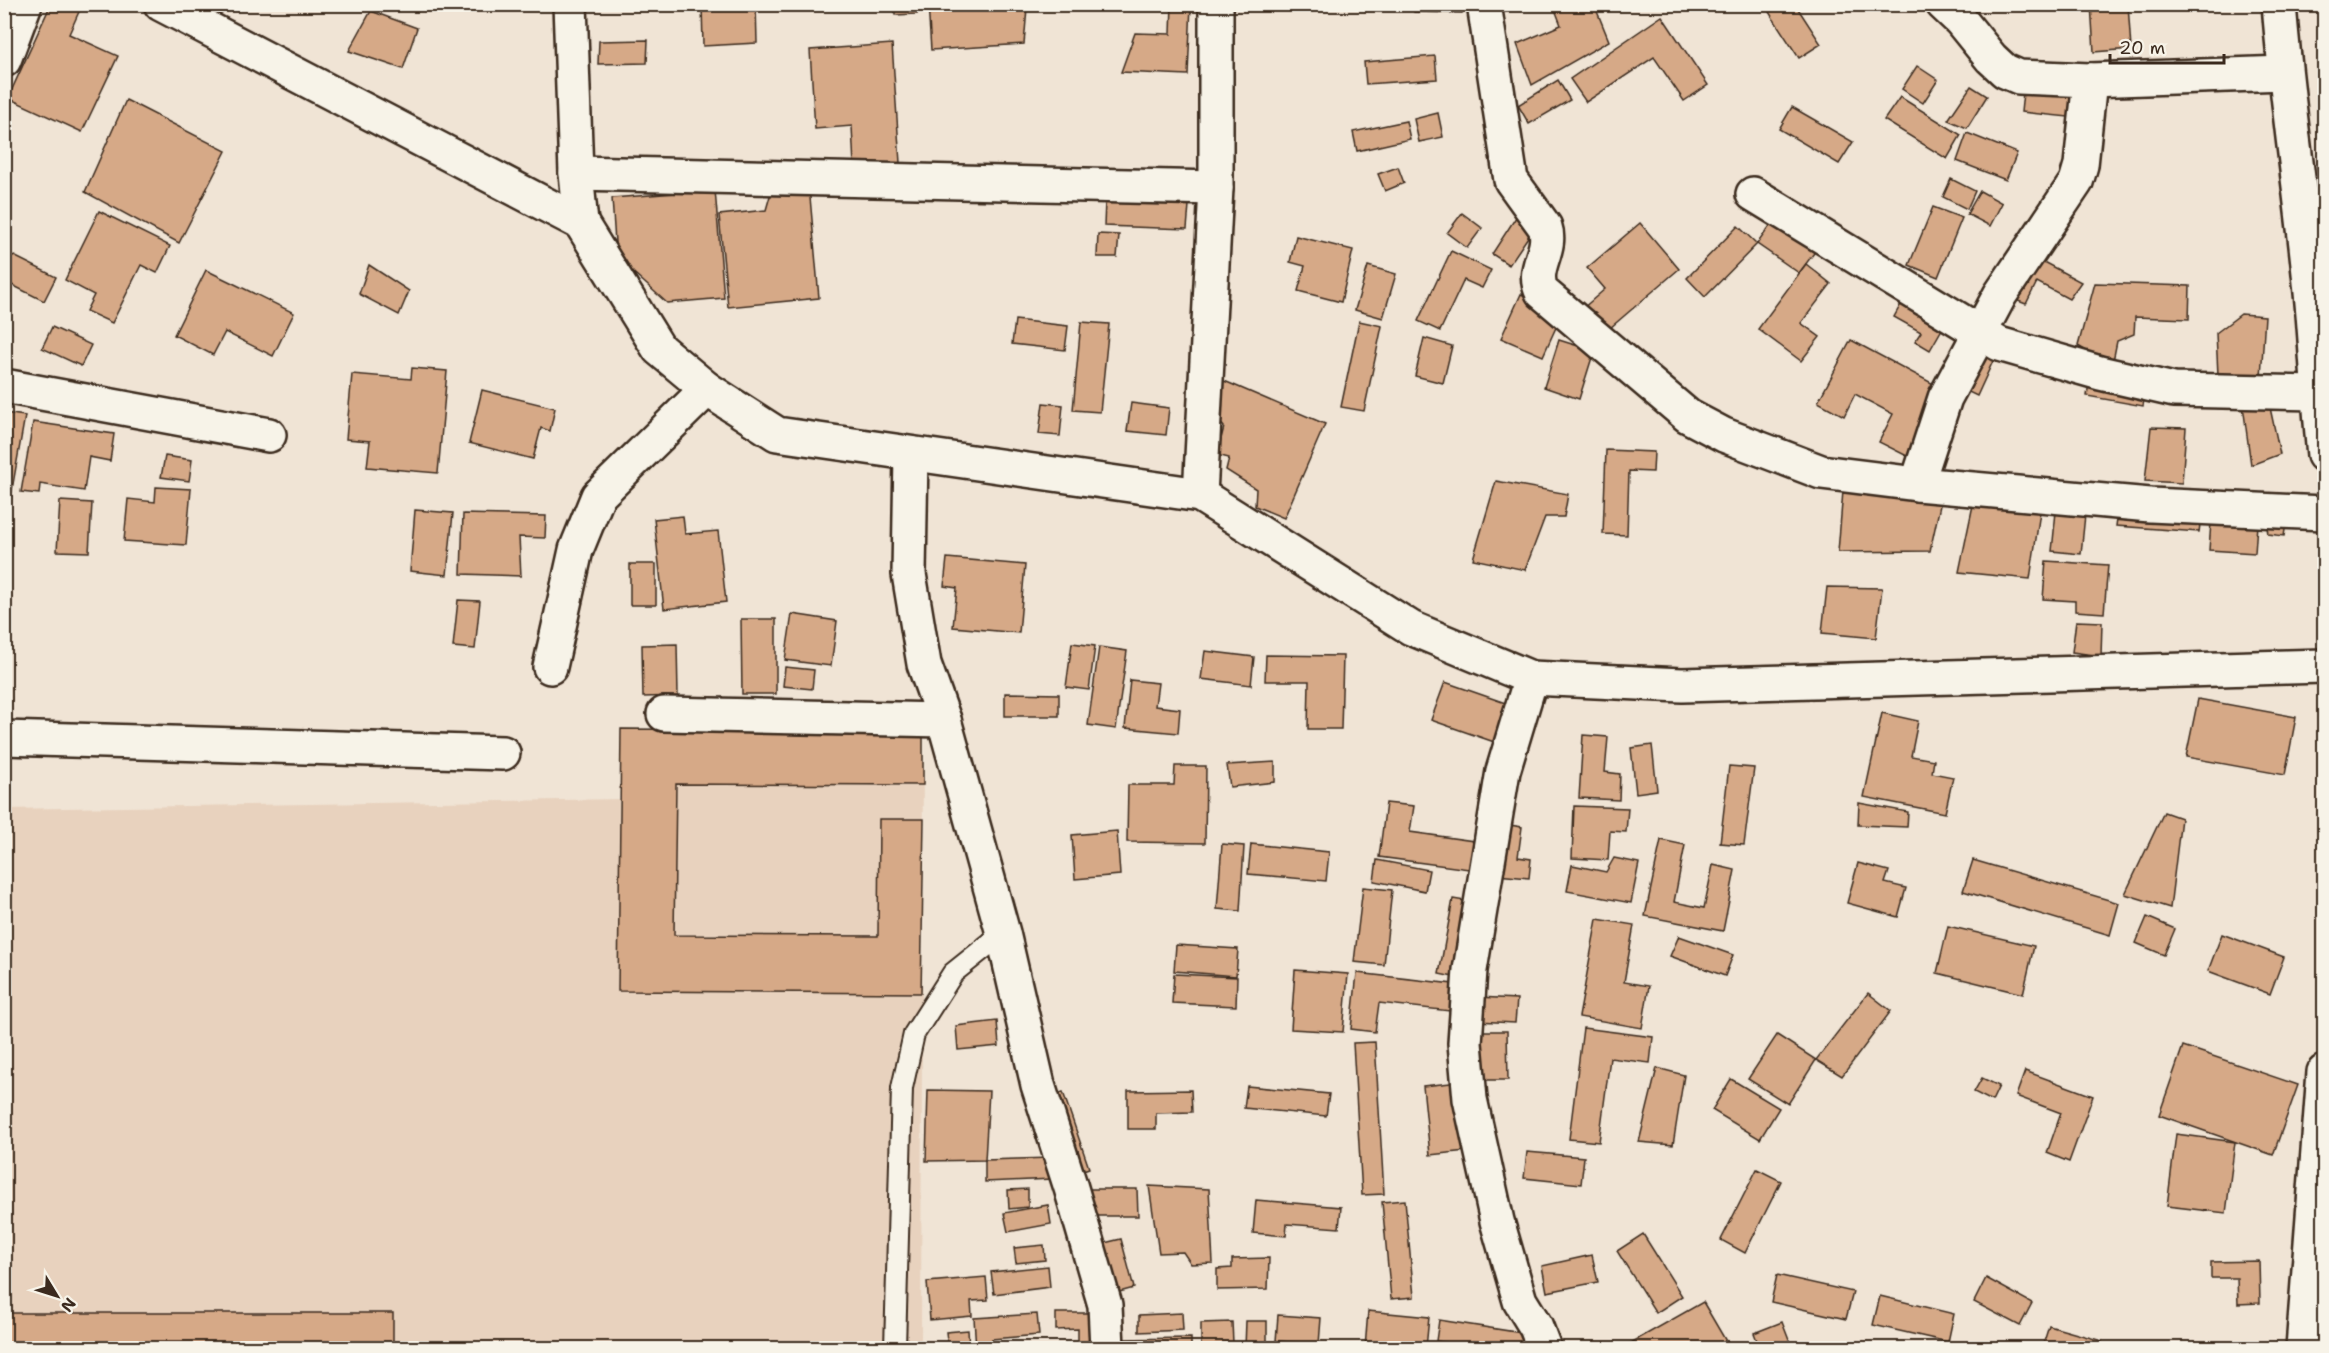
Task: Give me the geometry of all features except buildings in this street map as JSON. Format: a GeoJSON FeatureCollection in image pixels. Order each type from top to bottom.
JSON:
{"type":"FeatureCollection","features":[{"type":"Feature","properties":{"kind":"street"},"geometry":{"type":"LineString","coordinates":[[4,60],[25,4]]}},
{"type":"Feature","properties":{"kind":"street"},"geometry":{"type":"LineString","coordinates":[[161,4],[581,223]]}},
{"type":"Feature","properties":{"kind":"street"},"geometry":{"type":"LineString","coordinates":[[570,4],[576,173],[581,223],[659,349],[707,389],[777,434],[1200,495],[1411,628],[1531,678],[1682,685],[2325,666]]}},
{"type":"Feature","properties":{"kind":"street"},"geometry":{"type":"LineString","coordinates":[[1200,495],[1216,188],[1216,4]]}},
{"type":"Feature","properties":{"kind":"street"},"geometry":{"type":"LineString","coordinates":[[1484,4],[1511,180],[1545,227],[1548,236],[1547,246],[1537,271],[1538,283],[1542,292],[1688,416],[1724,435],[1821,472],[1917,484],[2150,505],[2325,513]]}},
{"type":"Feature","properties":{"kind":"street"},"geometry":{"type":"LineString","coordinates":[[1943,4],[1991,58],[2019,77],[2090,80],[2284,73]]}},
{"type":"Feature","properties":{"kind":"street"},"geometry":{"type":"LineString","coordinates":[[2279,4],[2284,73],[2319,313],[2318,393],[2325,455]]}},
{"type":"Feature","properties":{"kind":"street"},"geometry":{"type":"LineString","coordinates":[[1917,484],[1946,398],[2000,295],[2076,182],[2081,165],[2090,80]]}},
{"type":"Feature","properties":{"kind":"street"},"geometry":{"type":"LineString","coordinates":[[576,173],[1216,188]]}},
{"type":"Feature","properties":{"kind":"street"},"geometry":{"type":"LineString","coordinates":[[1753,194],[1999,344],[2100,373],[2174,390],[2318,393]]}},
{"type":"Feature","properties":{"kind":"street"},"geometry":{"type":"LineString","coordinates":[[4,386],[269,435]]}},
{"type":"Feature","properties":{"kind":"street"},"geometry":{"type":"LineString","coordinates":[[550,667],[576,550],[598,496],[707,389]]}},
{"type":"Feature","properties":{"kind":"street"},"geometry":{"type":"LineString","coordinates":[[911,454],[909,574],[924,664],[944,720],[1003,933],[1038,1085],[1105,1305],[1107,1348]]}},
{"type":"Feature","properties":{"kind":"street"},"geometry":{"type":"LineString","coordinates":[[1531,678],[1503,771],[1470,970],[1464,1043],[1470,1099],[1497,1221],[1520,1301],[1536,1327],[1544,1348]]}},
{"type":"Feature","properties":{"kind":"street"},"geometry":{"type":"LineString","coordinates":[[664,714],[944,720]]}},
{"type":"Feature","properties":{"kind":"street"},"geometry":{"type":"LineString","coordinates":[[4,738],[503,753]]}},
{"type":"Feature","properties":{"kind":"street"},"geometry":{"type":"LineString","coordinates":[[2303,1348],[2325,1072]]}},
{"type":"Feature","properties":{"kind":"lane"},"geometry":{"type":"LineString","coordinates":[[895,1348],[902,1088],[914,1034],[953,973],[1003,933]]}},
{"type":"Feature","properties":{"kind":"shaded area"},"geometry":{"type":"Polygon","coordinates":[[[621,729],[923,731],[921,1348],[5,1348],[4,809],[622,799],[621,729]]]}}]}
